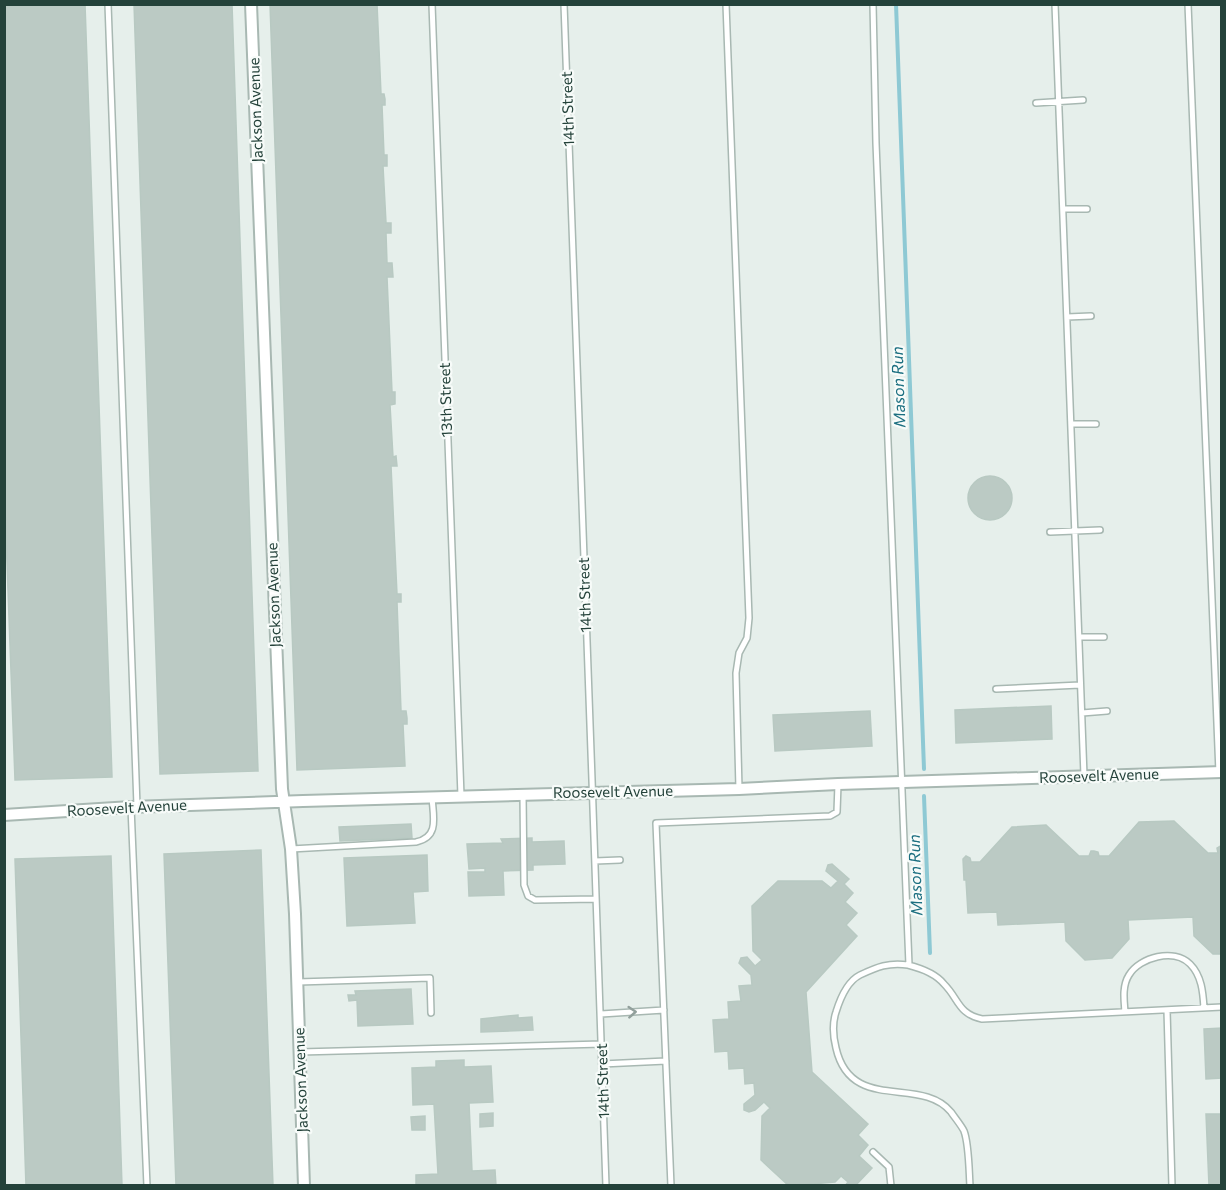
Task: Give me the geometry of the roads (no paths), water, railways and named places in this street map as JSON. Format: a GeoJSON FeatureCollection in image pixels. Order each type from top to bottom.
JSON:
{"type":"FeatureCollection","features":[{"type":"Feature","properties":{"kind":"street","name":"Jackson Avenue"},"geometry":{"type":"LineString","coordinates":[[251,4],[282,802],[291,849],[298,982],[304,1185]]}},
{"type":"Feature","properties":{"kind":"street","name":"Roosevelt Avenue"},"geometry":{"type":"LineString","coordinates":[[4,815],[134,807],[1220,772]]}},
{"type":"Feature","properties":{"kind":"lane"},"geometry":{"type":"LineString","coordinates":[[108,4],[147,1185]]}},
{"type":"Feature","properties":{"kind":"lane","name":"13th Street"},"geometry":{"type":"LineString","coordinates":[[432,4],[461,796]]}},
{"type":"Feature","properties":{"kind":"lane","name":"14th Street"},"geometry":{"type":"LineString","coordinates":[[564,4],[583,478],[606,1185]]}},
{"type":"Feature","properties":{"kind":"lane"},"geometry":{"type":"LineString","coordinates":[[726,4],[749,618],[747,638],[740,653],[736,673],[739,789]]}},
{"type":"Feature","properties":{"kind":"lane"},"geometry":{"type":"LineString","coordinates":[[873,4],[876,143],[909,965]]}},
{"type":"Feature","properties":{"kind":"lane"},"geometry":{"type":"LineString","coordinates":[[1055,4],[1084,777]]}},
{"type":"Feature","properties":{"kind":"lane"},"geometry":{"type":"LineString","coordinates":[[1188,4],[1220,772]]}},
{"type":"Feature","properties":{"kind":"lane"},"geometry":{"type":"LineString","coordinates":[[1036,103],[1083,100]]}},
{"type":"Feature","properties":{"kind":"lane"},"geometry":{"type":"LineString","coordinates":[[1063,209],[1087,209]]}},
{"type":"Feature","properties":{"kind":"lane"},"geometry":{"type":"LineString","coordinates":[[1067,317],[1091,316]]}},
{"type":"Feature","properties":{"kind":"lane"},"geometry":{"type":"LineString","coordinates":[[1071,424],[1096,424]]}},
{"type":"Feature","properties":{"kind":"lane"},"geometry":{"type":"LineString","coordinates":[[1050,532],[1100,530]]}},
{"type":"Feature","properties":{"kind":"lane"},"geometry":{"type":"LineString","coordinates":[[1079,637],[1104,637]]}},
{"type":"Feature","properties":{"kind":"lane"},"geometry":{"type":"LineString","coordinates":[[996,689],[1080,685]]}},
{"type":"Feature","properties":{"kind":"lane"},"geometry":{"type":"LineString","coordinates":[[1082,713],[1107,711]]}},
{"type":"Feature","properties":{"kind":"lane"},"geometry":{"type":"LineString","coordinates":[[671,1185],[656,823],[830,816],[837,812],[838,784]]}},
{"type":"Feature","properties":{"kind":"lane"},"geometry":{"type":"LineString","coordinates":[[523,794],[524,885],[528,896],[535,900],[596,899]]}},
{"type":"Feature","properties":{"kind":"lane"},"geometry":{"type":"LineString","coordinates":[[291,849],[426,840],[434,824],[432,797]]}},
{"type":"Feature","properties":{"kind":"lane"},"geometry":{"type":"LineString","coordinates":[[594,861],[620,860]]}},
{"type":"Feature","properties":{"kind":"lane"},"geometry":{"type":"LineString","coordinates":[[1125,1012],[1124,992],[1128,977],[1137,964],[1157,957],[1179,957],[1191,965],[1202,986],[1204,1008]]}},
{"type":"Feature","properties":{"kind":"lane"},"geometry":{"type":"LineString","coordinates":[[970,1185],[964,1132],[950,1110],[925,1096],[877,1090],[856,1080],[845,1071],[837,1054],[833,1033],[835,1014],[843,995],[855,978],[883,964],[909,965],[935,975],[944,983],[959,1006],[971,1017],[982,1019],[1221,1007]]}},
{"type":"Feature","properties":{"kind":"lane"},"geometry":{"type":"LineString","coordinates":[[298,982],[430,978],[431,1013]]}},
{"type":"Feature","properties":{"kind":"lane"},"geometry":{"type":"LineString","coordinates":[[601,1014],[664,1010]]}},
{"type":"Feature","properties":{"kind":"lane"},"geometry":{"type":"LineString","coordinates":[[1167,1010],[1172,1185]]}},
{"type":"Feature","properties":{"kind":"lane"},"geometry":{"type":"LineString","coordinates":[[300,1052],[602,1044]]}},
{"type":"Feature","properties":{"kind":"lane"},"geometry":{"type":"LineString","coordinates":[[602,1064],[666,1061]]}},
{"type":"Feature","properties":{"kind":"lane"},"geometry":{"type":"LineString","coordinates":[[873,1152],[889,1167],[891,1185]]}},
{"type":"Feature","properties":{"kind":"waterway","name":"Mason Run"},"geometry":{"type":"LineString","coordinates":[[896,4],[924,769]]}},
{"type":"Feature","properties":{"kind":"waterway","name":"Mason Run"},"geometry":{"type":"LineString","coordinates":[[924,796],[930,953]]}}]}
